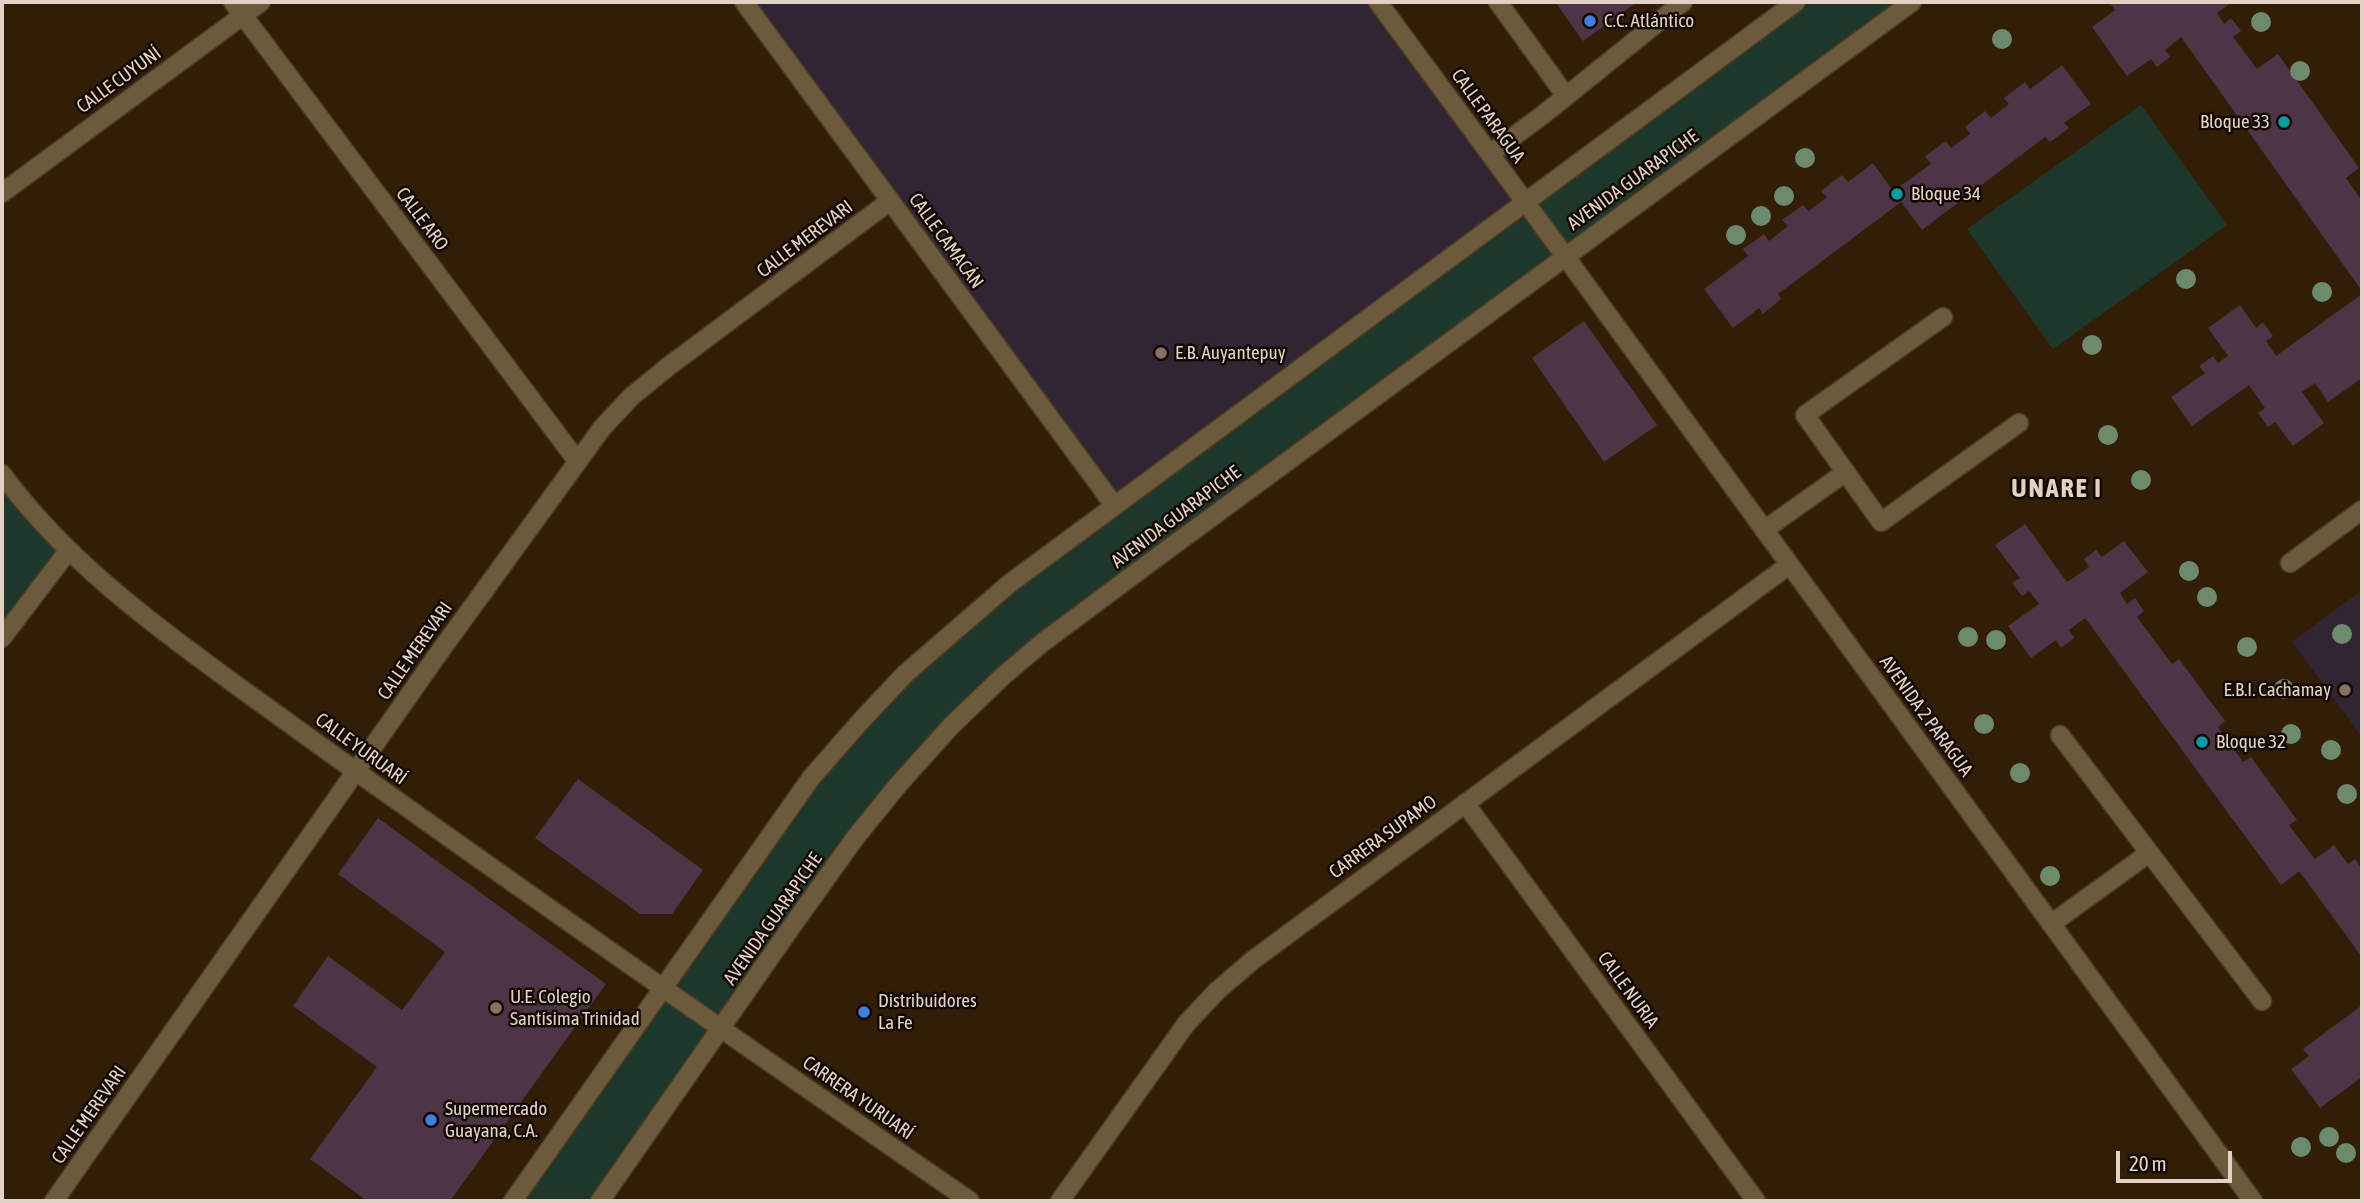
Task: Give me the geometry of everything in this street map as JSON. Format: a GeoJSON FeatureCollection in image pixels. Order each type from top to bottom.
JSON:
{"type":"FeatureCollection","features":[{"type":"Feature","properties":{"kind":"street","name":"CALLE CUYUNÍ"},"geometry":{"type":"LineString","coordinates":[[2,193],[238,8],[261,2]]}},
{"type":"Feature","properties":{"kind":"street","name":"CALLE CAMACÁN"},"geometry":{"type":"LineString","coordinates":[[744,2],[1114,505]]}},
{"type":"Feature","properties":{"kind":"street","name":"CALLE PARAGUA"},"geometry":{"type":"LineString","coordinates":[[1378,2],[1565,256]]}},
{"type":"Feature","properties":{"kind":"street"},"geometry":{"type":"LineString","coordinates":[[1498,2],[1566,96]]}},
{"type":"Feature","properties":{"kind":"street"},"geometry":{"type":"LineString","coordinates":[[1490,154],[1683,2]]}},
{"type":"Feature","properties":{"kind":"street"},"geometry":{"type":"LineString","coordinates":[[513,1201],[811,778],[905,674],[1009,584],[1796,2]]}},
{"type":"Feature","properties":{"kind":"street","name":"AVENIDA GUARAPICHE"},"geometry":{"type":"LineString","coordinates":[[600,1201],[855,838],[951,726],[1003,676],[1042,643],[1912,2]]}},
{"type":"Feature","properties":{"kind":"street","name":"CALLE ARO"},"geometry":{"type":"LineString","coordinates":[[238,8],[578,462]]}},
{"type":"Feature","properties":{"kind":"street","name":"CALLE MEREVARI"},"geometry":{"type":"LineString","coordinates":[[54,1201],[602,428],[632,396],[891,201]]}},
{"type":"Feature","properties":{"kind":"street","name":"AVENIDA 2 PARAGUA"},"geometry":{"type":"LineString","coordinates":[[1565,256],[2250,1200]]}},
{"type":"Feature","properties":{"kind":"street"},"geometry":{"type":"LineString","coordinates":[[1943,317],[1805,415],[1881,522],[2019,423]]}},
{"type":"Feature","properties":{"kind":"street"},"geometry":{"type":"LineString","coordinates":[[1764,530],[1846,472]]}},
{"type":"Feature","properties":{"kind":"street","name":"CALLE YURUARÍ"},"geometry":{"type":"LineString","coordinates":[[2,474],[68,551],[106,585],[199,658],[721,1030]]}},
{"type":"Feature","properties":{"kind":"street"},"geometry":{"type":"LineString","coordinates":[[2290,562],[2362,510]]}},
{"type":"Feature","properties":{"kind":"street"},"geometry":{"type":"LineString","coordinates":[[2,638],[68,551]]}},
{"type":"Feature","properties":{"kind":"street","name":"CARRERA SUPAMO"},"geometry":{"type":"LineString","coordinates":[[1060,1201],[1186,1024],[1217,991],[1252,960],[1789,565]]}},
{"type":"Feature","properties":{"kind":"street"},"geometry":{"type":"LineString","coordinates":[[2060,735],[2262,1001]]}},
{"type":"Feature","properties":{"kind":"street","name":"CALLE NURIA"},"geometry":{"type":"LineString","coordinates":[[1465,803],[1756,1201]]}},
{"type":"Feature","properties":{"kind":"street"},"geometry":{"type":"LineString","coordinates":[[2051,924],[2149,852]]}},
{"type":"Feature","properties":{"kind":"street","name":"CARRERA YURUARÍ"},"geometry":{"type":"LineString","coordinates":[[721,1030],[970,1201]]}},
{"type":"Feature","properties":{"kind":"shaded area","name":"E.B. Auyantepuy"},"geometry":{"type":"Polygon","coordinates":[[[744,2],[1378,2],[1525,201],[1114,505],[744,2]]]}},
{"type":"Feature","properties":{"kind":"shaded area","name":"E.B.I. Cachamay"},"geometry":{"type":"Polygon","coordinates":[[[2362,590],[2362,737],[2292,642],[2362,590]]]}},
{"type":"Feature","properties":{"kind":"green space"},"geometry":{"type":"Polygon","coordinates":[[[1796,2],[1912,2],[1042,643],[898,785],[600,1201],[513,1201],[811,778],[1009,584],[1796,2]]]}},
{"type":"Feature","properties":{"kind":"green space"},"geometry":{"type":"Polygon","coordinates":[[[2141,105],[2227,225],[2053,349],[1967,229],[2141,105]]]}},
{"type":"Feature","properties":{"kind":"green space"},"geometry":{"type":"Polygon","coordinates":[[[2,474],[68,551],[2,638],[2,474]]]}},
{"type":"Feature","properties":{"kind":"building","name":"C.C. Atlántico"},"geometry":{"type":"Polygon","coordinates":[[[1555,2],[1637,2],[1583,41],[1555,2]]]}},
{"type":"Feature","properties":{"kind":"building","name":"Bloque 33"},"geometry":{"type":"Polygon","coordinates":[[[2109,2],[2232,2],[2217,13],[2224,24],[2231,18],[2241,31],[2233,37],[2257,69],[2278,54],[2359,168],[2346,178],[2362,201],[2362,291],[2181,37],[2165,50],[2170,57],[2157,67],[2151,59],[2127,76],[2092,27],[2115,10],[2109,2]]]}},
{"type":"Feature","properties":{"kind":"building","name":"Bloque 34"},"geometry":{"type":"Polygon","coordinates":[[[2062,65],[2091,104],[2064,123],[2069,128],[2050,142],[2045,137],[1922,230],[1901,202],[1778,294],[1781,299],[1763,314],[1759,308],[1733,328],[1704,289],[1748,256],[1743,249],[1764,234],[1769,241],[1788,226],[1782,220],[1803,205],[1809,211],[1827,197],[1821,191],[1842,175],[1848,182],[1873,163],[1893,191],[1931,164],[1925,156],[1946,141],[1951,148],[1970,134],[1965,127],[1985,111],[1991,118],[2009,104],[2004,98],[2025,82],[2030,89],[2062,65]]]}},
{"type":"Feature","properties":{"kind":"building"},"geometry":{"type":"Polygon","coordinates":[[[2362,294],[2362,378],[2328,402],[2315,383],[2302,392],[2324,423],[2293,446],[2275,422],[2268,427],[2258,413],[2265,408],[2249,385],[2192,426],[2171,397],[2205,373],[2199,366],[2213,356],[2218,363],[2228,356],[2208,328],[2240,305],[2256,328],[2263,322],[2273,336],[2266,341],[2276,356],[2362,294]]]}},
{"type":"Feature","properties":{"kind":"building"},"geometry":{"type":"Polygon","coordinates":[[[1584,321],[1657,425],[1604,462],[1532,358],[1584,321]]]}},
{"type":"Feature","properties":{"kind":"building","name":"Bloque 32"},"geometry":{"type":"Polygon","coordinates":[[[2025,524],[2067,582],[2089,567],[2084,559],[2096,550],[2102,557],[2124,541],[2148,572],[2120,593],[2127,604],[2135,598],[2144,611],[2137,617],[2172,664],[2179,659],[2225,721],[2218,727],[2243,762],[2251,757],[2297,820],[2289,825],[2315,859],[2334,845],[2348,864],[2355,859],[2362,869],[2362,957],[2299,871],[2281,885],[2085,618],[2069,630],[2074,638],[2061,648],[2056,640],[2031,658],[2008,626],[2039,604],[2029,591],[2022,596],[2012,583],[2020,578],[1995,545],[2025,524]]]}},
{"type":"Feature","properties":{"kind":"building"},"geometry":{"type":"Polygon","coordinates":[[[578,779],[703,870],[672,914],[640,914],[535,838],[578,779]]]}},
{"type":"Feature","properties":{"kind":"building","name":"U.E. Colegio Santísima Trinidad"},"geometry":{"type":"Polygon","coordinates":[[[378,818],[606,984],[450,1201],[367,1201],[310,1159],[377,1067],[293,1006],[328,956],[402,1010],[445,952],[338,874],[378,818]]]}},
{"type":"Feature","properties":{"kind":"building"},"geometry":{"type":"Polygon","coordinates":[[[2361,1006],[2362,1077],[2320,1108],[2291,1069],[2309,1056],[2303,1049],[2361,1006]]]}},
{"type":"Feature","properties":{"kind":"place","name":"C.C. Atlántico"},"geometry":{"type":"Point","coordinates":[1590,21]}},
{"type":"Feature","properties":{"kind":"place","name":"Bloque 33"},"geometry":{"type":"Point","coordinates":[2284,122]}},
{"type":"Feature","properties":{"kind":"place","name":"Bloque 34"},"geometry":{"type":"Point","coordinates":[1897,194]}},
{"type":"Feature","properties":{"kind":"place","name":"E.B. Auyantepuy"},"geometry":{"type":"Point","coordinates":[1161,353]}},
{"type":"Feature","properties":{"kind":"place","name":"E.B.I. Cachamay"},"geometry":{"type":"Point","coordinates":[2345,690]}},
{"type":"Feature","properties":{"kind":"place","name":"Bloque 32"},"geometry":{"type":"Point","coordinates":[2202,742]}},
{"type":"Feature","properties":{"kind":"place","name":"U.E. Colegio Santísima Trinidad"},"geometry":{"type":"Point","coordinates":[496,1008]}},
{"type":"Feature","properties":{"kind":"place","name":"Distribuidores La Fe"},"geometry":{"type":"Point","coordinates":[864,1012]}},
{"type":"Feature","properties":{"kind":"place","name":"Supermercado Guayana, C.A."},"geometry":{"type":"Point","coordinates":[431,1120]}},
{"type":"Feature","properties":{"kind":"district","name":"UNARE I"},"geometry":{"type":"Point","coordinates":[2057,489]}}]}
